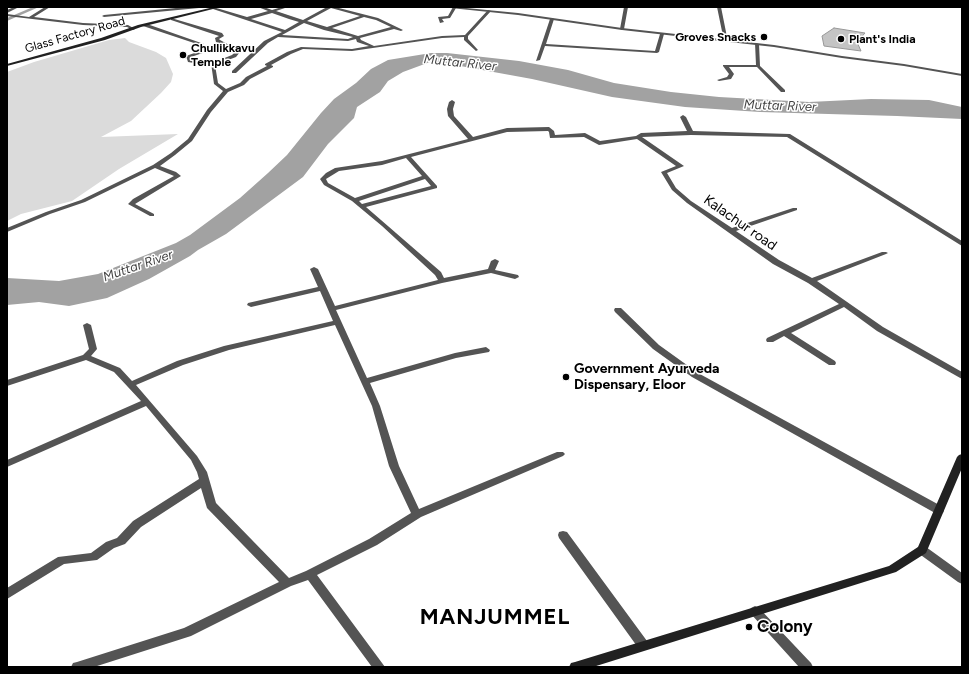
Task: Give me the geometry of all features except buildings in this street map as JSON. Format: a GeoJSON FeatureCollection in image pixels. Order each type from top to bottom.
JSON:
{"type":"FeatureCollection","features":[{"type":"Feature","properties":{"kind":"main road","name":"Glass Factory Road"},"geometry":{"type":"LineString","coordinates":[[7,65],[102,39],[145,25],[172,19],[201,8],[217,8]]}},
{"type":"Feature","properties":{"kind":"main road"},"geometry":{"type":"LineString","coordinates":[[575,667],[892,569],[922,550],[962,457]]}},
{"type":"Feature","properties":{"kind":"street"},"geometry":{"type":"LineString","coordinates":[[7,12],[17,7]]}},
{"type":"Feature","properties":{"kind":"street"},"geometry":{"type":"LineString","coordinates":[[27,18],[48,7]]}},
{"type":"Feature","properties":{"kind":"street"},"geometry":{"type":"LineString","coordinates":[[145,7],[151,24]]}},
{"type":"Feature","properties":{"kind":"street"},"geometry":{"type":"LineString","coordinates":[[260,7],[303,22],[358,38],[359,41],[372,46]]}},
{"type":"Feature","properties":{"kind":"street"},"geometry":{"type":"LineString","coordinates":[[246,19],[286,7]]}},
{"type":"Feature","properties":{"kind":"street"},"geometry":{"type":"LineString","coordinates":[[234,72],[263,44],[284,31],[330,7],[377,19],[401,30]]}},
{"type":"Feature","properties":{"kind":"street"},"geometry":{"type":"LineString","coordinates":[[443,7],[488,9],[552,20],[757,44],[904,64],[962,75]]}},
{"type":"Feature","properties":{"kind":"street"},"geometry":{"type":"LineString","coordinates":[[622,29],[626,7]]}},
{"type":"Feature","properties":{"kind":"street"},"geometry":{"type":"LineString","coordinates":[[719,7],[726,41]]}},
{"type":"Feature","properties":{"kind":"street"},"geometry":{"type":"LineString","coordinates":[[104,16],[201,8]]}},
{"type":"Feature","properties":{"kind":"street"},"geometry":{"type":"LineString","coordinates":[[217,8],[284,31]]}},
{"type":"Feature","properties":{"kind":"street"},"geometry":{"type":"LineString","coordinates":[[442,22],[439,18],[449,17],[454,8]]}},
{"type":"Feature","properties":{"kind":"street"},"geometry":{"type":"LineString","coordinates":[[7,230],[48,213],[83,201],[155,166],[190,140],[209,111],[226,91],[242,84],[248,78],[289,53],[303,48],[352,50],[442,37],[466,36],[488,9]]}},
{"type":"Feature","properties":{"kind":"street"},"geometry":{"type":"LineString","coordinates":[[7,15],[83,24],[128,26],[133,29]]}},
{"type":"Feature","properties":{"kind":"street"},"geometry":{"type":"LineString","coordinates":[[326,29],[364,16]]}},
{"type":"Feature","properties":{"kind":"street"},"geometry":{"type":"LineString","coordinates":[[83,24],[93,17]]}},
{"type":"Feature","properties":{"kind":"street"},"geometry":{"type":"LineString","coordinates":[[172,19],[220,34],[222,36],[217,38],[218,41],[238,52],[234,56],[216,62],[190,61],[188,56],[223,44]]}},
{"type":"Feature","properties":{"kind":"street"},"geometry":{"type":"LineString","coordinates":[[538,60],[552,20]]}},
{"type":"Feature","properties":{"kind":"street"},"geometry":{"type":"LineString","coordinates":[[145,25],[202,44]]}},
{"type":"Feature","properties":{"kind":"street"},"geometry":{"type":"LineString","coordinates":[[277,36],[339,40],[358,38],[396,27]]}},
{"type":"Feature","properties":{"kind":"street"},"geometry":{"type":"LineString","coordinates":[[543,46],[657,52],[662,34]]}},
{"type":"Feature","properties":{"kind":"street"},"geometry":{"type":"LineString","coordinates":[[466,36],[466,39],[476,50]]}},
{"type":"Feature","properties":{"kind":"street"},"geometry":{"type":"LineString","coordinates":[[757,44],[758,66],[783,91]]}},
{"type":"Feature","properties":{"kind":"street"},"geometry":{"type":"LineString","coordinates":[[216,62],[213,64],[216,84],[226,91]]}},
{"type":"Feature","properties":{"kind":"street"},"geometry":{"type":"LineString","coordinates":[[720,80],[729,78],[732,74],[725,66],[758,66]]}},
{"type":"Feature","properties":{"kind":"street"},"geometry":{"type":"LineString","coordinates":[[452,102],[450,110],[451,116],[472,140]]}},
{"type":"Feature","properties":{"kind":"street"},"geometry":{"type":"LineString","coordinates":[[682,117],[691,133]]}},
{"type":"Feature","properties":{"kind":"street"},"geometry":{"type":"LineString","coordinates":[[442,281],[438,274],[384,225],[354,200],[326,184],[322,179],[337,169],[382,163],[472,140],[502,130],[549,129],[552,132],[552,137],[585,135],[599,143],[638,137],[641,135],[691,133],[788,135],[869,184],[962,244]]}},
{"type":"Feature","properties":{"kind":"street","name":"Kalachur road"},"geometry":{"type":"LineString","coordinates":[[638,137],[681,166],[664,172],[674,189],[689,202],[776,262],[811,282],[880,329],[962,376]]}},
{"type":"Feature","properties":{"kind":"street"},"geometry":{"type":"LineString","coordinates":[[361,206],[435,187],[407,156]]}},
{"type":"Feature","properties":{"kind":"street"},"geometry":{"type":"LineString","coordinates":[[152,215],[131,204],[135,200],[178,176],[155,166]]}},
{"type":"Feature","properties":{"kind":"street"},"geometry":{"type":"LineString","coordinates":[[354,200],[426,178]]}},
{"type":"Feature","properties":{"kind":"street"},"geometry":{"type":"LineString","coordinates":[[731,231],[795,209]]}},
{"type":"Feature","properties":{"kind":"street"},"geometry":{"type":"LineString","coordinates":[[811,282],[884,253]]}},
{"type":"Feature","properties":{"kind":"street"},"geometry":{"type":"LineString","coordinates":[[491,271],[495,260]]}},
{"type":"Feature","properties":{"kind":"street"},"geometry":{"type":"LineString","coordinates":[[314,269],[376,406],[394,466],[417,514]]}},
{"type":"Feature","properties":{"kind":"street"},"geometry":{"type":"LineString","coordinates":[[332,309],[442,281],[491,271],[515,277]]}},
{"type":"Feature","properties":{"kind":"street"},"geometry":{"type":"LineString","coordinates":[[251,304],[322,288]]}},
{"type":"Feature","properties":{"kind":"street"},"geometry":{"type":"LineString","coordinates":[[770,340],[844,304]]}},
{"type":"Feature","properties":{"kind":"street"},"geometry":{"type":"LineString","coordinates":[[618,310],[656,347],[695,375],[939,510]]}},
{"type":"Feature","properties":{"kind":"street"},"geometry":{"type":"LineString","coordinates":[[132,384],[180,363],[227,348],[338,322]]}},
{"type":"Feature","properties":{"kind":"street"},"geometry":{"type":"LineString","coordinates":[[7,382],[86,358],[93,349],[87,325]]}},
{"type":"Feature","properties":{"kind":"street"},"geometry":{"type":"LineString","coordinates":[[785,333],[832,363]]}},
{"type":"Feature","properties":{"kind":"street"},"geometry":{"type":"LineString","coordinates":[[364,381],[455,356],[486,350]]}},
{"type":"Feature","properties":{"kind":"street"},"geometry":{"type":"LineString","coordinates":[[86,358],[117,370],[132,384],[194,458],[204,481],[211,506],[287,583]]}},
{"type":"Feature","properties":{"kind":"street"},"geometry":{"type":"LineString","coordinates":[[7,464],[147,402]]}},
{"type":"Feature","properties":{"kind":"street"},"geometry":{"type":"LineString","coordinates":[[76,667],[187,632],[287,583],[310,574],[373,542],[417,514],[560,454]]}},
{"type":"Feature","properties":{"kind":"street"},"geometry":{"type":"LineString","coordinates":[[7,594],[62,560],[93,557],[110,545],[121,541],[137,524],[204,481]]}},
{"type":"Feature","properties":{"kind":"street"},"geometry":{"type":"LineString","coordinates":[[563,535],[643,645]]}},
{"type":"Feature","properties":{"kind":"street"},"geometry":{"type":"LineString","coordinates":[[922,550],[962,578]]}},
{"type":"Feature","properties":{"kind":"street"},"geometry":{"type":"LineString","coordinates":[[310,574],[378,667]]}},
{"type":"Feature","properties":{"kind":"street"},"geometry":{"type":"LineString","coordinates":[[755,611],[807,667]]}},
{"type":"Feature","properties":{"kind":"shaded area"},"geometry":{"type":"Polygon","coordinates":[[[125,38],[129,42],[156,52],[166,58],[173,74],[171,82],[131,121],[101,137],[178,134],[119,169],[72,201],[21,214],[7,221],[7,72],[34,62],[109,40],[125,38]]]}},
{"type":"Feature","properties":{"kind":"water","name":"Muttar River"},"geometry":{"type":"Polygon","coordinates":[[[431,53],[447,53],[519,61],[568,70],[614,83],[671,92],[719,97],[809,102],[871,99],[929,100],[962,107],[962,119],[760,112],[685,107],[612,97],[532,79],[444,63],[430,62],[403,72],[388,81],[380,92],[357,107],[354,118],[328,144],[303,177],[226,234],[190,256],[149,279],[107,298],[69,306],[39,302],[7,305],[7,278],[59,281],[98,274],[176,243],[190,235],[240,198],[268,173],[287,155],[334,99],[356,83],[371,69],[388,60],[431,53]]]}},
{"type":"Feature","properties":{"kind":"waterway"},"geometry":{"type":"LineString","coordinates":[[7,20],[37,7]]}},
{"type":"Feature","properties":{"kind":"place","name":"Groves Snacks"},"geometry":{"type":"Point","coordinates":[764,37]}},
{"type":"Feature","properties":{"kind":"place","name":"Plant's India"},"geometry":{"type":"Point","coordinates":[841,39]}},
{"type":"Feature","properties":{"kind":"place","name":"Chullikkavu Temple"},"geometry":{"type":"Point","coordinates":[183,55]}},
{"type":"Feature","properties":{"kind":"place","name":"Government Ayurveda Dispensary, Eloor"},"geometry":{"type":"Point","coordinates":[566,377]}},
{"type":"Feature","properties":{"kind":"place","name":"Colony"},"geometry":{"type":"Point","coordinates":[749,627]}},
{"type":"Feature","properties":{"kind":"district","name":"MANJUMMEL"},"geometry":{"type":"Point","coordinates":[495,618]}}]}
